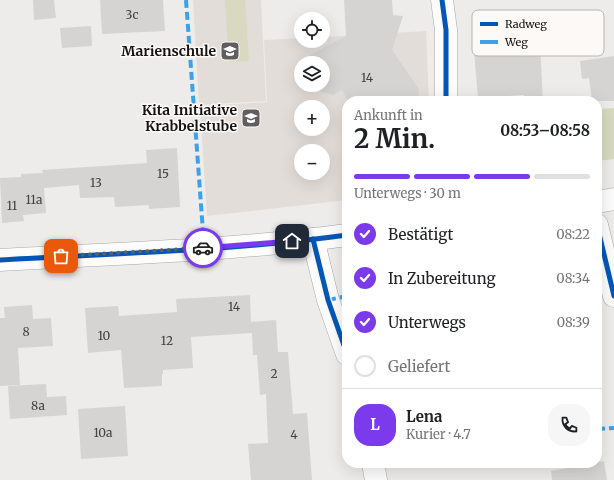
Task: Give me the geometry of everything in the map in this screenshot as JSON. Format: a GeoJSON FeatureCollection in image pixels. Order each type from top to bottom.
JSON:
{"type":"FeatureCollection","features":[{"type":"Feature","properties":{"kind":"street"},"geometry":{"type":"LineString","coordinates":[[442,0],[446,30],[446,96]]}},
{"type":"Feature","properties":{"kind":"street"},"geometry":{"type":"LineString","coordinates":[[602,201],[614,200]]}},
{"type":"Feature","properties":{"kind":"street"},"geometry":{"type":"LineString","coordinates":[[0,260],[209,248],[342,236]]}},
{"type":"Feature","properties":{"kind":"street"},"geometry":{"type":"LineString","coordinates":[[313,239],[328,300],[342,340]]}},
{"type":"Feature","properties":{"kind":"street"},"geometry":{"type":"LineString","coordinates":[[602,246],[614,296]]}},
{"type":"Feature","properties":{"kind":"street"},"geometry":{"type":"LineString","coordinates":[[374,468],[376,480]]}},
{"type":"Feature","properties":{"kind":"shaded area","name":"Marienschule"},"geometry":{"type":"Polygon","coordinates":[[[193,0],[261,0],[266,101],[199,105],[193,0]]]}},
{"type":"Feature","properties":{"kind":"shaded area","name":"Kita Initiative Krabbelstube"},"geometry":{"type":"Polygon","coordinates":[[[426,31],[429,96],[342,96],[342,201],[207,216],[200,106],[267,102],[264,40],[294,38],[294,48],[330,48],[330,37],[426,31]]]}},
{"type":"Feature","properties":{"kind":"green space"},"geometry":{"type":"Polygon","coordinates":[[[225,0],[245,0],[249,61],[229,62],[225,0]]]}},
{"type":"Feature","properties":{"kind":"green space"},"geometry":{"type":"Polygon","coordinates":[[[614,108],[614,159],[602,160],[602,109],[614,108]]]}},
{"type":"Feature","properties":{"kind":"building"},"geometry":{"type":"Polygon","coordinates":[[[33,0],[54,0],[56,18],[34,20],[33,0]]]}},
{"type":"Feature","properties":{"kind":"building"},"geometry":{"type":"Polygon","coordinates":[[[100,0],[163,0],[165,31],[102,34],[100,0]]]}},
{"type":"Feature","properties":{"kind":"building"},"geometry":{"type":"Polygon","coordinates":[[[344,0],[392,0],[393,15],[403,16],[392,50],[419,89],[418,96],[345,96],[342,90],[333,95],[323,92],[330,92],[330,56],[309,56],[324,48],[330,48],[330,45],[346,36],[344,0]]]}},
{"type":"Feature","properties":{"kind":"building"},"geometry":{"type":"Polygon","coordinates":[[[91,26],[92,46],[62,48],[60,28],[91,26]]]}},
{"type":"Feature","properties":{"kind":"building"},"geometry":{"type":"Polygon","coordinates":[[[474,56],[541,56],[543,96],[478,96],[474,56]]]}},
{"type":"Feature","properties":{"kind":"building"},"geometry":{"type":"Polygon","coordinates":[[[614,56],[614,101],[602,101],[602,96],[591,96],[589,78],[582,79],[580,61],[614,56]]]}},
{"type":"Feature","properties":{"kind":"building"},"geometry":{"type":"Polygon","coordinates":[[[177,148],[180,207],[149,209],[149,205],[115,207],[114,197],[80,198],[79,185],[44,188],[46,213],[23,215],[24,221],[2,223],[0,178],[21,177],[21,174],[43,173],[42,170],[147,163],[146,150],[177,148]]]}},
{"type":"Feature","properties":{"kind":"building"},"geometry":{"type":"Polygon","coordinates":[[[250,295],[251,322],[276,320],[278,352],[288,352],[293,414],[307,413],[312,480],[251,480],[248,444],[268,443],[266,394],[260,395],[257,355],[253,355],[252,333],[191,337],[193,368],[163,370],[162,386],[124,388],[121,350],[88,353],[85,308],[118,306],[119,316],[177,312],[176,299],[250,295]]]}},
{"type":"Feature","properties":{"kind":"building"},"geometry":{"type":"Polygon","coordinates":[[[32,305],[33,319],[51,318],[53,346],[18,348],[20,385],[0,386],[0,318],[5,318],[4,307],[32,305]]]}},
{"type":"Feature","properties":{"kind":"building"},"geometry":{"type":"Polygon","coordinates":[[[46,384],[47,397],[66,396],[67,415],[10,419],[8,386],[46,384]]]}},
{"type":"Feature","properties":{"kind":"building"},"geometry":{"type":"Polygon","coordinates":[[[125,406],[128,456],[81,459],[78,409],[125,406]]]}},
{"type":"Feature","properties":{"kind":"building"},"geometry":{"type":"Polygon","coordinates":[[[602,461],[604,461],[607,480],[552,480],[551,471],[567,468],[602,468],[602,461]]]}},
{"type":"Feature","properties":{"kind":"marked path"},"geometry":{"type":"LineString","coordinates":[[186,0],[203,232],[209,248]]}},
{"type":"Feature","properties":{"kind":"marked path"},"geometry":{"type":"LineString","coordinates":[[328,300],[342,297]]}},
{"type":"Feature","properties":{"kind":"marked path"},"geometry":{"type":"LineString","coordinates":[[602,429],[614,428]]}},
{"type":"Feature","properties":{"kind":"cycle path"},"geometry":{"type":"LineString","coordinates":[[442,0],[446,30],[446,96]]}},
{"type":"Feature","properties":{"kind":"cycle path"},"geometry":{"type":"LineString","coordinates":[[0,260],[261,245],[342,236]]}},
{"type":"Feature","properties":{"kind":"cycle path"},"geometry":{"type":"LineString","coordinates":[[313,239],[328,300],[342,340]]}},
{"type":"Feature","properties":{"kind":"cycle path"},"geometry":{"type":"LineString","coordinates":[[602,246],[614,296]]}},
{"type":"Feature","properties":{"kind":"way so far"},"geometry":{"type":"LineString","coordinates":[[61,256],[203,248]]}},
{"type":"Feature","properties":{"kind":"place","name":"Marienschule"},"geometry":{"type":"Point","coordinates":[230,51]}},
{"type":"Feature","properties":{"kind":"place","name":"Kita Initiative Krabbelstube"},"geometry":{"type":"Point","coordinates":[251,118]}},
{"type":"Feature","properties":{"kind":"route"},"geometry":{"type":"LineString","coordinates":[[203,248],[292,241]]}}]}
